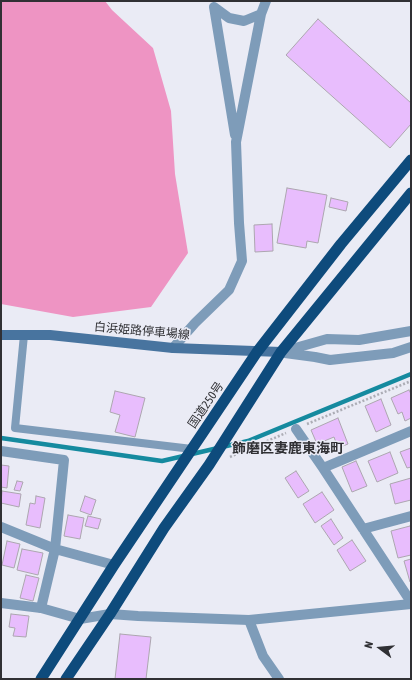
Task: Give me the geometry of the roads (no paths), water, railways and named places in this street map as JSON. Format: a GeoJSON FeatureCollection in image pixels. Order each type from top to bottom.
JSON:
{"type":"FeatureCollection","features":[{"type":"Feature","properties":{"kind":"highway","name":"国道250号"},"geometry":{"type":"LineString","coordinates":[[41,679],[114,565],[257,352],[341,244],[411,160]]}},
{"type":"Feature","properties":{"kind":"highway"},"geometry":{"type":"LineString","coordinates":[[66,679],[110,614],[164,528],[209,465],[281,352],[411,193]]}},
{"type":"Feature","properties":{"kind":"main road","name":"白浜姫路停車場線"},"geometry":{"type":"LineString","coordinates":[[1,335],[50,335],[173,348],[281,352]]}},
{"type":"Feature","properties":{"kind":"street"},"geometry":{"type":"LineString","coordinates":[[236,142],[261,14],[266,1]]}},
{"type":"Feature","properties":{"kind":"street"},"geometry":{"type":"LineString","coordinates":[[213,4],[228,18],[244,22],[261,14]]}},
{"type":"Feature","properties":{"kind":"street"},"geometry":{"type":"LineString","coordinates":[[173,348],[195,323],[228,290],[242,261],[236,142],[213,4]]}},
{"type":"Feature","properties":{"kind":"street"},"geometry":{"type":"LineString","coordinates":[[281,352],[327,339],[359,340],[411,331]]}},
{"type":"Feature","properties":{"kind":"street"},"geometry":{"type":"LineString","coordinates":[[281,352],[330,360],[393,353],[411,347]]}},
{"type":"Feature","properties":{"kind":"street"},"geometry":{"type":"LineString","coordinates":[[1,604],[41,608],[80,619],[110,614],[249,620],[411,603],[296,429]]}},
{"type":"Feature","properties":{"kind":"street"},"geometry":{"type":"LineString","coordinates":[[323,468],[411,431]]}},
{"type":"Feature","properties":{"kind":"street"},"geometry":{"type":"LineString","coordinates":[[1,451],[64,460],[55,549],[41,608]]}},
{"type":"Feature","properties":{"kind":"street"},"geometry":{"type":"LineString","coordinates":[[363,529],[411,516]]}},
{"type":"Feature","properties":{"kind":"street"},"geometry":{"type":"LineString","coordinates":[[1,527],[55,549],[114,565]]}},
{"type":"Feature","properties":{"kind":"street"},"geometry":{"type":"LineString","coordinates":[[249,620],[263,656],[279,679]]}},
{"type":"Feature","properties":{"kind":"lane"},"geometry":{"type":"LineString","coordinates":[[24,335],[15,428],[192,449]]}},
{"type":"Feature","properties":{"kind":"waterway"},"geometry":{"type":"LineString","coordinates":[[1,438],[162,461],[248,441],[411,374]]}},
{"type":"Feature","properties":{"kind":"district","name":"飾磨区妻鹿東海町"},"geometry":{"type":"Point","coordinates":[288,449]}}]}
